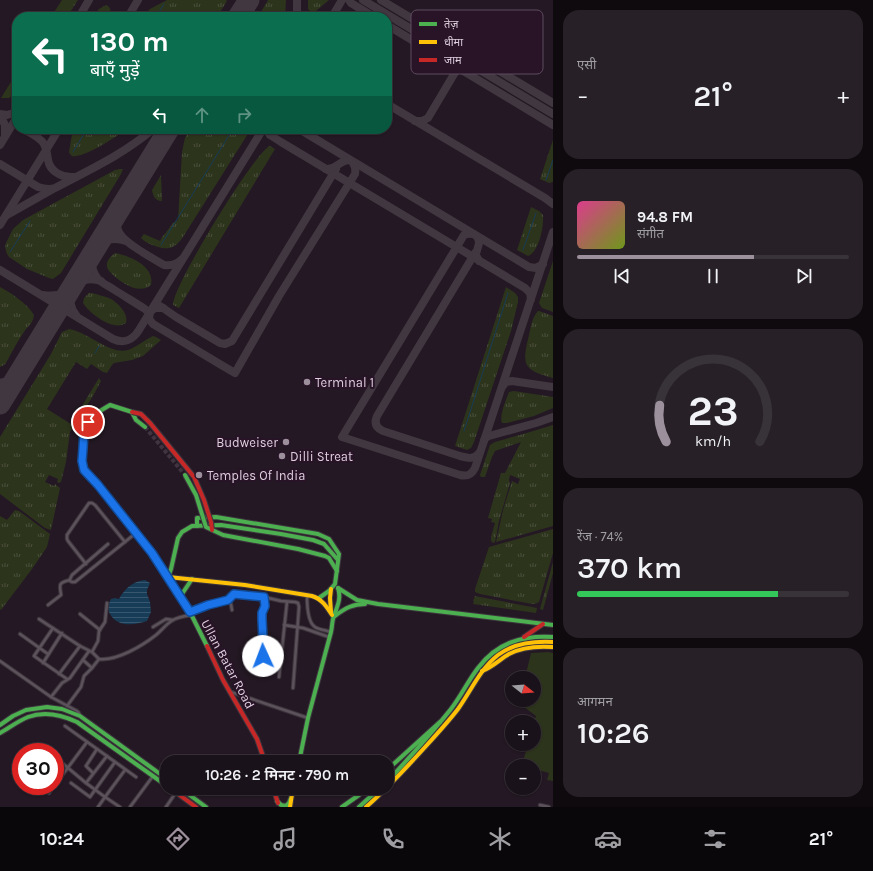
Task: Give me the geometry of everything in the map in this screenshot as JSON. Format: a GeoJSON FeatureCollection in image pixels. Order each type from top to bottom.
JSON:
{"type":"FeatureCollection","features":[{"type":"Feature","properties":{"kind":"main road","name":"Ullan Batar Road"},"geometry":{"type":"LineString","coordinates":[[212,530],[204,500],[194,478],[159,433],[142,414],[110,405],[95,414],[88,422],[84,432],[82,461],[84,470],[98,485],[152,553],[180,596],[229,691],[257,739],[263,755]]}},
{"type":"Feature","properties":{"kind":"main road"},"geometry":{"type":"LineString","coordinates":[[132,412],[136,420],[145,427]]}},
{"type":"Feature","properties":{"kind":"main road"},"geometry":{"type":"LineString","coordinates":[[185,475],[196,495],[206,527],[223,535],[298,549],[325,556],[329,558],[337,571]]}},
{"type":"Feature","properties":{"kind":"main road"},"geometry":{"type":"LineString","coordinates":[[197,526],[197,518],[216,517],[318,534],[329,539],[339,554],[335,584],[319,598]]}},
{"type":"Feature","properties":{"kind":"main road"},"geometry":{"type":"LineString","coordinates":[[333,616],[327,606],[319,598],[307,595],[281,590],[168,577],[178,538],[182,532],[192,526],[221,525],[313,540],[324,544],[338,560]]}},
{"type":"Feature","properties":{"kind":"main road"},"geometry":{"type":"LineString","coordinates":[[180,596],[192,579]]}},
{"type":"Feature","properties":{"kind":"main road"},"geometry":{"type":"LineString","coordinates":[[335,584],[338,588],[358,600],[378,604],[553,625]]}},
{"type":"Feature","properties":{"kind":"main road"},"geometry":{"type":"LineString","coordinates":[[333,616],[340,601],[338,588]]}},
{"type":"Feature","properties":{"kind":"main road"},"geometry":{"type":"LineString","coordinates":[[300,755],[308,718],[331,632],[333,616],[330,596],[331,589]]}},
{"type":"Feature","properties":{"kind":"main road"},"geometry":{"type":"LineString","coordinates":[[333,616],[352,605],[378,604]]}},
{"type":"Feature","properties":{"kind":"main road"},"geometry":{"type":"LineString","coordinates":[[524,638],[544,623]]}},
{"type":"Feature","properties":{"kind":"main road"},"geometry":{"type":"LineString","coordinates":[[394,774],[429,736],[455,704],[487,658],[510,642],[531,636],[553,637]]}},
{"type":"Feature","properties":{"kind":"main road"},"geometry":{"type":"LineString","coordinates":[[366,807],[390,786],[432,739],[458,708],[482,671],[490,662],[500,654],[522,643],[545,641],[553,642]]}},
{"type":"Feature","properties":{"kind":"main road"},"geometry":{"type":"LineString","coordinates":[[482,671],[492,667],[512,653],[535,647],[553,647]]}},
{"type":"Feature","properties":{"kind":"main road"},"geometry":{"type":"LineString","coordinates":[[0,725],[12,716],[26,710],[47,707],[62,709],[80,716],[160,774]]}},
{"type":"Feature","properties":{"kind":"main road"},"geometry":{"type":"LineString","coordinates":[[0,733],[28,717],[44,714],[58,715],[77,722],[160,781]]}},
{"type":"Feature","properties":{"kind":"main road"},"geometry":{"type":"LineString","coordinates":[[84,727],[87,722]]}},
{"type":"Feature","properties":{"kind":"main road"},"geometry":{"type":"LineString","coordinates":[[394,764],[440,722]]}},
{"type":"Feature","properties":{"kind":"main road"},"geometry":{"type":"LineString","coordinates":[[180,795],[196,807]]}},
{"type":"Feature","properties":{"kind":"main road"},"geometry":{"type":"LineString","coordinates":[[189,795],[206,807]]}},
{"type":"Feature","properties":{"kind":"main road"},"geometry":{"type":"LineString","coordinates":[[275,795],[279,807]]}},
{"type":"Feature","properties":{"kind":"main road"},"geometry":{"type":"LineString","coordinates":[[290,807],[292,795]]}},
{"type":"Feature","properties":{"kind":"main road"},"geometry":{"type":"LineString","coordinates":[[342,807],[359,795]]}},
{"type":"Feature","properties":{"kind":"main road"},"geometry":{"type":"LineString","coordinates":[[359,807],[372,795]]}},
{"type":"Feature","properties":{"kind":"main road"},"geometry":{"type":"LineString","coordinates":[[277,800],[281,805],[286,806],[291,798]]}},
{"type":"Feature","properties":{"kind":"street"},"geometry":{"type":"LineString","coordinates":[[86,564],[68,541],[67,536],[89,504],[92,503],[95,505],[125,542]]}},
{"type":"Feature","properties":{"kind":"street"},"geometry":{"type":"LineString","coordinates":[[48,605],[61,595],[59,588],[60,584],[70,580],[75,582],[136,533]]}},
{"type":"Feature","properties":{"kind":"street"},"geometry":{"type":"LineString","coordinates":[[70,580],[72,575],[108,544]]}},
{"type":"Feature","properties":{"kind":"street"},"geometry":{"type":"LineString","coordinates":[[39,619],[90,651],[99,659],[104,660],[134,649],[156,635],[173,620],[208,605],[224,602],[236,594],[264,597],[286,602],[296,602],[298,604],[293,688]]}},
{"type":"Feature","properties":{"kind":"street"},"geometry":{"type":"LineString","coordinates":[[307,595],[308,612],[313,626],[331,632]]}},
{"type":"Feature","properties":{"kind":"street"},"geometry":{"type":"LineString","coordinates":[[257,666],[262,661],[265,645],[262,629],[262,613],[265,606],[264,597]]}},
{"type":"Feature","properties":{"kind":"street"},"geometry":{"type":"LineString","coordinates":[[230,599],[232,610]]}},
{"type":"Feature","properties":{"kind":"street"},"geometry":{"type":"LineString","coordinates":[[279,677],[286,602]]}},
{"type":"Feature","properties":{"kind":"street"},"geometry":{"type":"LineString","coordinates":[[51,697],[62,683],[70,678],[98,641],[99,632],[106,620],[107,603]]}},
{"type":"Feature","properties":{"kind":"street"},"geometry":{"type":"LineString","coordinates":[[80,614],[100,630]]}},
{"type":"Feature","properties":{"kind":"street"},"geometry":{"type":"LineString","coordinates":[[153,627],[165,620],[173,620]]}},
{"type":"Feature","properties":{"kind":"street"},"geometry":{"type":"LineString","coordinates":[[284,625],[297,627],[329,637]]}},
{"type":"Feature","properties":{"kind":"street"},"geometry":{"type":"LineString","coordinates":[[53,628],[34,656],[67,679]]}},
{"type":"Feature","properties":{"kind":"street"},"geometry":{"type":"LineString","coordinates":[[248,664],[262,629]]}},
{"type":"Feature","properties":{"kind":"street"},"geometry":{"type":"LineString","coordinates":[[43,663],[62,633]]}},
{"type":"Feature","properties":{"kind":"street"},"geometry":{"type":"LineString","coordinates":[[20,634],[48,654]]}},
{"type":"Feature","properties":{"kind":"street"},"geometry":{"type":"LineString","coordinates":[[265,645],[282,652]]}},
{"type":"Feature","properties":{"kind":"street"},"geometry":{"type":"LineString","coordinates":[[59,674],[80,646]]}},
{"type":"Feature","properties":{"kind":"street"},"geometry":{"type":"LineString","coordinates":[[67,706],[81,687],[84,676],[99,659]]}},
{"type":"Feature","properties":{"kind":"street"},"geometry":{"type":"LineString","coordinates":[[83,660],[92,668]]}},
{"type":"Feature","properties":{"kind":"street"},"geometry":{"type":"LineString","coordinates":[[0,661],[51,697],[79,713],[80,716]]}},
{"type":"Feature","properties":{"kind":"street"},"geometry":{"type":"LineString","coordinates":[[229,691],[308,718]]}},
{"type":"Feature","properties":{"kind":"street"},"geometry":{"type":"LineString","coordinates":[[66,726],[136,778]]}},
{"type":"Feature","properties":{"kind":"street"},"geometry":{"type":"LineString","coordinates":[[64,773],[87,742]]}},
{"type":"Feature","properties":{"kind":"street"},"geometry":{"type":"LineString","coordinates":[[93,773],[86,766],[98,749]]}},
{"type":"Feature","properties":{"kind":"street"},"geometry":{"type":"LineString","coordinates":[[86,783],[107,756]]}},
{"type":"Feature","properties":{"kind":"street"},"geometry":{"type":"LineString","coordinates":[[71,783],[90,796],[115,762]]}},
{"type":"Feature","properties":{"kind":"street"},"geometry":{"type":"LineString","coordinates":[[64,765],[95,790],[120,807]]}},
{"type":"Feature","properties":{"kind":"street"},"geometry":{"type":"LineString","coordinates":[[98,807],[125,770]]}},
{"type":"Feature","properties":{"kind":"street"},"geometry":{"type":"LineString","coordinates":[[130,807],[153,776]]}},
{"type":"Feature","properties":{"kind":"street"},"geometry":{"type":"LineString","coordinates":[[166,807],[174,795]]}},
{"type":"Feature","properties":{"kind":"street"},"geometry":{"type":"LineString","coordinates":[[540,805],[549,807]]}},
{"type":"Feature","properties":{"kind":"green space"},"geometry":{"type":"Polygon","coordinates":[[[62,0],[78,0],[70,12],[54,12],[62,0]]]}},
{"type":"Feature","properties":{"kind":"green space"},"geometry":{"type":"Polygon","coordinates":[[[167,0],[227,1],[220,12],[147,12],[167,0]]]}},
{"type":"Feature","properties":{"kind":"green space"},"geometry":{"type":"Polygon","coordinates":[[[268,0],[286,0],[285,12],[261,12],[268,0]]]}},
{"type":"Feature","properties":{"kind":"green space"},"geometry":{"type":"Polygon","coordinates":[[[308,0],[329,0],[316,11],[311,12],[308,9],[308,0]]]}},
{"type":"Feature","properties":{"kind":"green space"},"geometry":{"type":"Polygon","coordinates":[[[106,5],[109,7],[110,12],[97,12],[106,5]]]}},
{"type":"Feature","properties":{"kind":"green space"},"geometry":{"type":"Polygon","coordinates":[[[12,80],[12,96],[9,98],[1,98],[12,80]]]}},
{"type":"Feature","properties":{"kind":"green space"},"geometry":{"type":"Polygon","coordinates":[[[72,134],[120,134],[95,149],[81,155],[74,156],[69,152],[72,134]]]}},
{"type":"Feature","properties":{"kind":"green space"},"geometry":{"type":"Polygon","coordinates":[[[187,134],[248,134],[183,237],[171,248],[160,248],[149,244],[141,238],[144,234],[160,241],[173,223],[178,220],[182,152],[187,134]]]}},
{"type":"Feature","properties":{"kind":"green space"},"geometry":{"type":"Polygon","coordinates":[[[553,140],[553,182],[549,183],[540,179],[553,140]]]}},
{"type":"Feature","properties":{"kind":"green space"},"geometry":{"type":"Polygon","coordinates":[[[270,146],[275,149],[179,308],[173,305],[185,274],[215,221],[248,171],[261,154],[270,146]]]}},
{"type":"Feature","properties":{"kind":"green space"},"geometry":{"type":"Polygon","coordinates":[[[123,169],[121,174],[61,273],[53,279],[49,278],[27,269],[9,257],[5,247],[6,243],[13,229],[23,220],[115,170],[123,169]]]}},
{"type":"Feature","properties":{"kind":"green space"},"geometry":{"type":"Polygon","coordinates":[[[161,175],[162,201],[155,198],[152,190],[161,175]]]}},
{"type":"Feature","properties":{"kind":"green space"},"geometry":{"type":"Polygon","coordinates":[[[531,207],[543,215],[543,220],[542,232],[538,244],[532,254],[528,256],[517,250],[531,207]]]}},
{"type":"Feature","properties":{"kind":"green space"},"geometry":{"type":"Polygon","coordinates":[[[115,253],[134,259],[145,267],[151,278],[151,285],[141,289],[130,287],[116,277],[107,267],[107,262],[115,253]]]}},
{"type":"Feature","properties":{"kind":"green space"},"geometry":{"type":"Polygon","coordinates":[[[553,261],[553,312],[542,308],[539,303],[553,261]]]}},
{"type":"Feature","properties":{"kind":"green space"},"geometry":{"type":"Polygon","coordinates":[[[0,287],[24,303],[34,315],[33,320],[20,337],[6,363],[0,367],[0,287]]]}},
{"type":"Feature","properties":{"kind":"green space"},"geometry":{"type":"Polygon","coordinates":[[[506,287],[515,293],[518,297],[518,302],[511,331],[474,442],[471,448],[467,450],[455,446],[506,287]]]}},
{"type":"Feature","properties":{"kind":"green space"},"geometry":{"type":"Polygon","coordinates":[[[89,293],[106,297],[117,303],[126,316],[126,323],[121,325],[109,324],[97,317],[83,303],[84,298],[89,293]]]}},
{"type":"Feature","properties":{"kind":"green space"},"geometry":{"type":"Polygon","coordinates":[[[538,311],[553,316],[553,378],[530,369],[525,359],[531,325],[534,316],[538,311]]]}},
{"type":"Feature","properties":{"kind":"green space"},"geometry":{"type":"Polygon","coordinates":[[[69,329],[84,334],[106,346],[121,351],[131,349],[153,336],[161,340],[143,356],[132,360],[114,363],[107,373],[91,364],[87,369],[76,362],[47,409],[71,424],[99,378],[101,381],[70,432],[66,462],[61,482],[57,482],[58,479],[49,475],[45,482],[54,486],[55,484],[60,488],[51,530],[45,528],[0,494],[0,437],[51,354],[62,332],[69,329]]]}},
{"type":"Feature","properties":{"kind":"green space"},"geometry":{"type":"Polygon","coordinates":[[[514,391],[553,397],[553,408],[534,416],[502,423],[502,412],[506,399],[509,392],[514,391]]]}},
{"type":"Feature","properties":{"kind":"green space"},"geometry":{"type":"Polygon","coordinates":[[[553,425],[553,526],[496,542],[503,510],[512,481],[518,484],[520,479],[510,475],[510,483],[499,521],[495,542],[493,543],[491,541],[491,537],[495,523],[491,522],[492,519],[488,518],[501,473],[505,473],[521,442],[495,451],[485,477],[481,477],[480,475],[490,445],[495,442],[553,425]]]}},
{"type":"Feature","properties":{"kind":"green space"},"geometry":{"type":"Polygon","coordinates":[[[15,510],[19,511],[50,534],[47,547],[1,610],[0,516],[7,520],[15,510]]]}},
{"type":"Feature","properties":{"kind":"green space"},"geometry":{"type":"Polygon","coordinates":[[[553,529],[553,553],[539,602],[532,604],[475,592],[489,547],[553,529]]]}},
{"type":"Feature","properties":{"kind":"green space"},"geometry":{"type":"Polygon","coordinates":[[[553,562],[553,573],[543,610],[540,609],[553,562]]]}},
{"type":"Feature","properties":{"kind":"green space"},"geometry":{"type":"Polygon","coordinates":[[[475,596],[537,608],[536,613],[473,604],[475,596]]]}},
{"type":"Feature","properties":{"kind":"green space"},"geometry":{"type":"Polygon","coordinates":[[[531,653],[553,653],[553,781],[547,780],[549,773],[541,771],[541,759],[524,759],[526,751],[541,751],[541,715],[535,715],[524,707],[541,707],[541,671],[527,671],[531,653]]]}},
{"type":"Feature","properties":{"kind":"water"},"geometry":{"type":"Polygon","coordinates":[[[145,580],[150,583],[147,594],[151,612],[147,621],[137,624],[117,622],[108,610],[111,599],[119,599],[129,586],[138,581],[145,580]]]}},
{"type":"Feature","properties":{"kind":"waterway"},"geometry":{"type":"LineString","coordinates":[[159,12],[164,4]]}},
{"type":"Feature","properties":{"kind":"waterway"},"geometry":{"type":"LineString","coordinates":[[73,152],[84,134]]}},
{"type":"Feature","properties":{"kind":"waterway"},"geometry":{"type":"LineString","coordinates":[[161,245],[230,134]]}},
{"type":"Feature","properties":{"kind":"waterway"},"geometry":{"type":"LineString","coordinates":[[546,180],[553,160]]}},
{"type":"Feature","properties":{"kind":"waterway"},"geometry":{"type":"LineString","coordinates":[[523,250],[536,213]]}},
{"type":"Feature","properties":{"kind":"waterway"},"geometry":{"type":"LineString","coordinates":[[10,252],[30,221]]}},
{"type":"Feature","properties":{"kind":"waterway"},"geometry":{"type":"LineString","coordinates":[[464,431],[508,293]]}},
{"type":"Feature","properties":{"kind":"waterway"},"geometry":{"type":"LineString","coordinates":[[95,353],[99,346]]}},
{"type":"Feature","properties":{"kind":"taxiway"},"geometry":{"type":"LineString","coordinates":[[82,12],[89,0]]}},
{"type":"Feature","properties":{"kind":"taxiway"},"geometry":{"type":"LineString","coordinates":[[131,12],[138,0]]}},
{"type":"Feature","properties":{"kind":"taxiway"},"geometry":{"type":"LineString","coordinates":[[297,0],[297,12]]}},
{"type":"Feature","properties":{"kind":"taxiway"},"geometry":{"type":"LineString","coordinates":[[335,12],[342,0]]}},
{"type":"Feature","properties":{"kind":"taxiway"},"geometry":{"type":"LineString","coordinates":[[349,0],[351,3],[366,12]]}},
{"type":"Feature","properties":{"kind":"taxiway"},"geometry":{"type":"LineString","coordinates":[[363,0],[383,12]]}},
{"type":"Feature","properties":{"kind":"taxiway"},"geometry":{"type":"LineString","coordinates":[[381,0],[411,18]]}},
{"type":"Feature","properties":{"kind":"taxiway"},"geometry":{"type":"LineString","coordinates":[[392,17],[411,29]]}},
{"type":"Feature","properties":{"kind":"taxiway"},"geometry":{"type":"LineString","coordinates":[[392,28],[411,39]]}},
{"type":"Feature","properties":{"kind":"taxiway"},"geometry":{"type":"LineString","coordinates":[[415,121],[422,121],[428,118],[454,74]]}},
{"type":"Feature","properties":{"kind":"taxiway"},"geometry":{"type":"LineString","coordinates":[[468,74],[553,125]]}},
{"type":"Feature","properties":{"kind":"taxiway"},"geometry":{"type":"LineString","coordinates":[[486,74],[553,114]]}},
{"type":"Feature","properties":{"kind":"taxiway"},"geometry":{"type":"LineString","coordinates":[[505,74],[553,103]]}},
{"type":"Feature","properties":{"kind":"taxiway"},"geometry":{"type":"LineString","coordinates":[[392,107],[553,204]]}},
{"type":"Feature","properties":{"kind":"taxiway"},"geometry":{"type":"LineString","coordinates":[[0,114],[7,115],[12,114]]}},
{"type":"Feature","properties":{"kind":"taxiway"},"geometry":{"type":"LineString","coordinates":[[0,115],[5,125],[5,135]]}},
{"type":"Feature","properties":{"kind":"taxiway"},"geometry":{"type":"LineString","coordinates":[[0,145],[12,125]]}},
{"type":"Feature","properties":{"kind":"taxiway"},"geometry":{"type":"LineString","coordinates":[[33,134],[44,144],[51,168],[61,175],[74,177]]}},
{"type":"Feature","properties":{"kind":"taxiway"},"geometry":{"type":"LineString","coordinates":[[0,225],[56,134]]}},
{"type":"Feature","properties":{"kind":"taxiway"},"geometry":{"type":"LineString","coordinates":[[0,164],[38,187],[53,189],[118,154],[147,134]]}},
{"type":"Feature","properties":{"kind":"taxiway"},"geometry":{"type":"LineString","coordinates":[[0,270],[113,339],[121,341],[131,339],[139,330],[260,134]]}},
{"type":"Feature","properties":{"kind":"taxiway"},"geometry":{"type":"LineString","coordinates":[[269,134],[525,288],[530,293],[531,299]]}},
{"type":"Feature","properties":{"kind":"taxiway"},"geometry":{"type":"LineString","coordinates":[[307,134],[529,267],[536,268],[543,264]]}},
{"type":"Feature","properties":{"kind":"taxiway"},"geometry":{"type":"LineString","coordinates":[[163,308],[155,308],[150,312],[149,319],[153,324],[235,373],[279,296],[355,174],[355,166],[350,160],[346,160],[333,168],[326,169]]}},
{"type":"Feature","properties":{"kind":"taxiway"},"geometry":{"type":"LineString","coordinates":[[160,306],[220,343],[225,344],[232,341],[336,169]]}},
{"type":"Feature","properties":{"kind":"taxiway"},"geometry":{"type":"LineString","coordinates":[[7,215],[53,189]]}},
{"type":"Feature","properties":{"kind":"taxiway"},"geometry":{"type":"LineString","coordinates":[[120,209],[117,223],[118,229],[123,238],[139,250],[164,265],[173,265],[181,260]]}},
{"type":"Feature","properties":{"kind":"taxiway"},"geometry":{"type":"LineString","coordinates":[[479,261],[476,255],[479,246],[476,235],[464,235],[342,437],[460,475],[465,476],[473,472],[553,232]]}},
{"type":"Feature","properties":{"kind":"taxiway"},"geometry":{"type":"LineString","coordinates":[[126,241],[119,239],[109,240],[99,246],[92,256],[93,269],[96,277],[145,309],[149,316]]}},
{"type":"Feature","properties":{"kind":"taxiway"},"geometry":{"type":"LineString","coordinates":[[475,253],[377,416],[376,423],[377,427],[383,431],[460,456],[473,458],[479,453]]}},
{"type":"Feature","properties":{"kind":"taxiway"},"geometry":{"type":"LineString","coordinates":[[43,295],[54,296],[64,293],[85,280],[95,279],[101,281]]}},
{"type":"Feature","properties":{"kind":"taxiway"},"geometry":{"type":"LineString","coordinates":[[71,288],[70,302],[76,315]]}},
{"type":"Feature","properties":{"kind":"taxiway"},"geometry":{"type":"LineString","coordinates":[[0,383],[11,380],[20,372]]}},
{"type":"Feature","properties":{"kind":"taxiway"},"geometry":{"type":"LineString","coordinates":[[502,387],[506,382],[512,381],[553,387]]}},
{"type":"Feature","properties":{"kind":"taxiway"},"geometry":{"type":"LineString","coordinates":[[484,441],[485,438],[489,436],[553,417]]}},
{"type":"Feature","properties":{"kind":"runway"},"geometry":{"type":"LineString","coordinates":[[241,12],[249,0]]}},
{"type":"Feature","properties":{"kind":"runway"},"geometry":{"type":"LineString","coordinates":[[0,404],[166,134]]}},
{"type":"Feature","properties":{"kind":"tunnel"},"geometry":{"type":"LineString","coordinates":[[145,427],[185,475]]}},
{"type":"Feature","properties":{"kind":"traffic: fast"},"geometry":{"type":"LineString","coordinates":[[145,427],[136,420],[132,412],[110,405],[95,414],[88,422],[84,432],[82,461],[84,470],[98,485],[152,553],[190,612],[207,646]]}},
{"type":"Feature","properties":{"kind":"traffic: fast"},"geometry":{"type":"LineString","coordinates":[[185,475],[196,495],[206,527],[223,535],[298,549]]}},
{"type":"Feature","properties":{"kind":"traffic: fast"},"geometry":{"type":"LineString","coordinates":[[197,526],[197,518],[216,517],[318,534],[329,539],[339,554],[335,584],[329,591],[319,598]]}},
{"type":"Feature","properties":{"kind":"traffic: fast"},"geometry":{"type":"LineString","coordinates":[[168,577],[178,538],[182,532],[192,526],[221,525],[313,540],[324,544],[338,560]]}},
{"type":"Feature","properties":{"kind":"traffic: fast"},"geometry":{"type":"LineString","coordinates":[[298,549],[329,558],[337,571]]}},
{"type":"Feature","properties":{"kind":"traffic: fast"},"geometry":{"type":"LineString","coordinates":[[180,597],[192,579]]}},
{"type":"Feature","properties":{"kind":"traffic: fast"},"geometry":{"type":"LineString","coordinates":[[338,588],[357,600],[378,604],[553,625]]}},
{"type":"Feature","properties":{"kind":"traffic: fast"},"geometry":{"type":"LineString","coordinates":[[300,755],[308,718],[339,600],[338,588]]}},
{"type":"Feature","properties":{"kind":"traffic: fast"},"geometry":{"type":"LineString","coordinates":[[335,616],[349,607],[365,604]]}},
{"type":"Feature","properties":{"kind":"traffic: fast"},"geometry":{"type":"LineString","coordinates":[[394,774],[455,704],[478,668],[493,652],[511,642],[521,639],[531,637],[553,637]]}},
{"type":"Feature","properties":{"kind":"traffic: fast"},"geometry":{"type":"LineString","coordinates":[[0,725],[13,716],[26,710],[47,707],[62,709],[80,716],[160,774]]}},
{"type":"Feature","properties":{"kind":"traffic: fast"},"geometry":{"type":"LineString","coordinates":[[0,733],[21,720],[34,715],[47,714],[65,717],[77,722],[160,781]]}},
{"type":"Feature","properties":{"kind":"traffic: fast"},"geometry":{"type":"LineString","coordinates":[[394,764],[440,722]]}},
{"type":"Feature","properties":{"kind":"traffic: fast"},"geometry":{"type":"LineString","coordinates":[[190,795],[206,807]]}},
{"type":"Feature","properties":{"kind":"traffic: fast"},"geometry":{"type":"LineString","coordinates":[[342,807],[359,795]]}},
{"type":"Feature","properties":{"kind":"traffic: fast"},"geometry":{"type":"LineString","coordinates":[[359,807],[372,795]]}},
{"type":"Feature","properties":{"kind":"traffic: fast"},"geometry":{"type":"LineString","coordinates":[[277,801],[281,805],[286,806],[291,798]]}},
{"type":"Feature","properties":{"kind":"traffic: slow"},"geometry":{"type":"LineString","coordinates":[[168,577],[245,585],[312,596],[321,601],[332,615]]}},
{"type":"Feature","properties":{"kind":"traffic: slow"},"geometry":{"type":"LineString","coordinates":[[331,589],[331,612]]}},
{"type":"Feature","properties":{"kind":"traffic: slow"},"geometry":{"type":"LineString","coordinates":[[366,807],[419,754],[446,723],[458,709],[481,673],[498,655],[517,645],[553,642]]}},
{"type":"Feature","properties":{"kind":"traffic: slow"},"geometry":{"type":"LineString","coordinates":[[482,671],[509,654],[519,650],[536,647],[553,647]]}},
{"type":"Feature","properties":{"kind":"traffic: slow"},"geometry":{"type":"LineString","coordinates":[[290,807],[292,795]]}},
{"type":"Feature","properties":{"kind":"traffic: jam"},"geometry":{"type":"LineString","coordinates":[[132,412],[141,414],[150,423],[194,477],[204,500],[212,530]]}},
{"type":"Feature","properties":{"kind":"traffic: jam"},"geometry":{"type":"LineString","coordinates":[[524,637],[543,624]]}},
{"type":"Feature","properties":{"kind":"traffic: jam"},"geometry":{"type":"LineString","coordinates":[[207,646],[223,680],[257,739],[263,755]]}},
{"type":"Feature","properties":{"kind":"traffic: jam"},"geometry":{"type":"LineString","coordinates":[[180,795],[196,807]]}},
{"type":"Feature","properties":{"kind":"traffic: jam"},"geometry":{"type":"LineString","coordinates":[[275,795],[278,803]]}},
{"type":"Feature","properties":{"kind":"place","name":"Terminal 1"},"geometry":{"type":"Point","coordinates":[307,382]}},
{"type":"Feature","properties":{"kind":"place","name":"Budweiser"},"geometry":{"type":"Point","coordinates":[286,442]}},
{"type":"Feature","properties":{"kind":"place","name":"Dilli Streat"},"geometry":{"type":"Point","coordinates":[282,456]}},
{"type":"Feature","properties":{"kind":"place","name":"Temples Of India"},"geometry":{"type":"Point","coordinates":[199,475]}},
{"type":"Feature","properties":{"kind":"route"},"geometry":{"type":"LineString","coordinates":[[88,422],[84,432],[82,461],[84,470],[98,485],[152,553],[190,612],[214,603],[224,602],[230,599],[234,594],[264,597],[265,606],[262,613],[262,629],[265,645],[263,656]]}}]}
